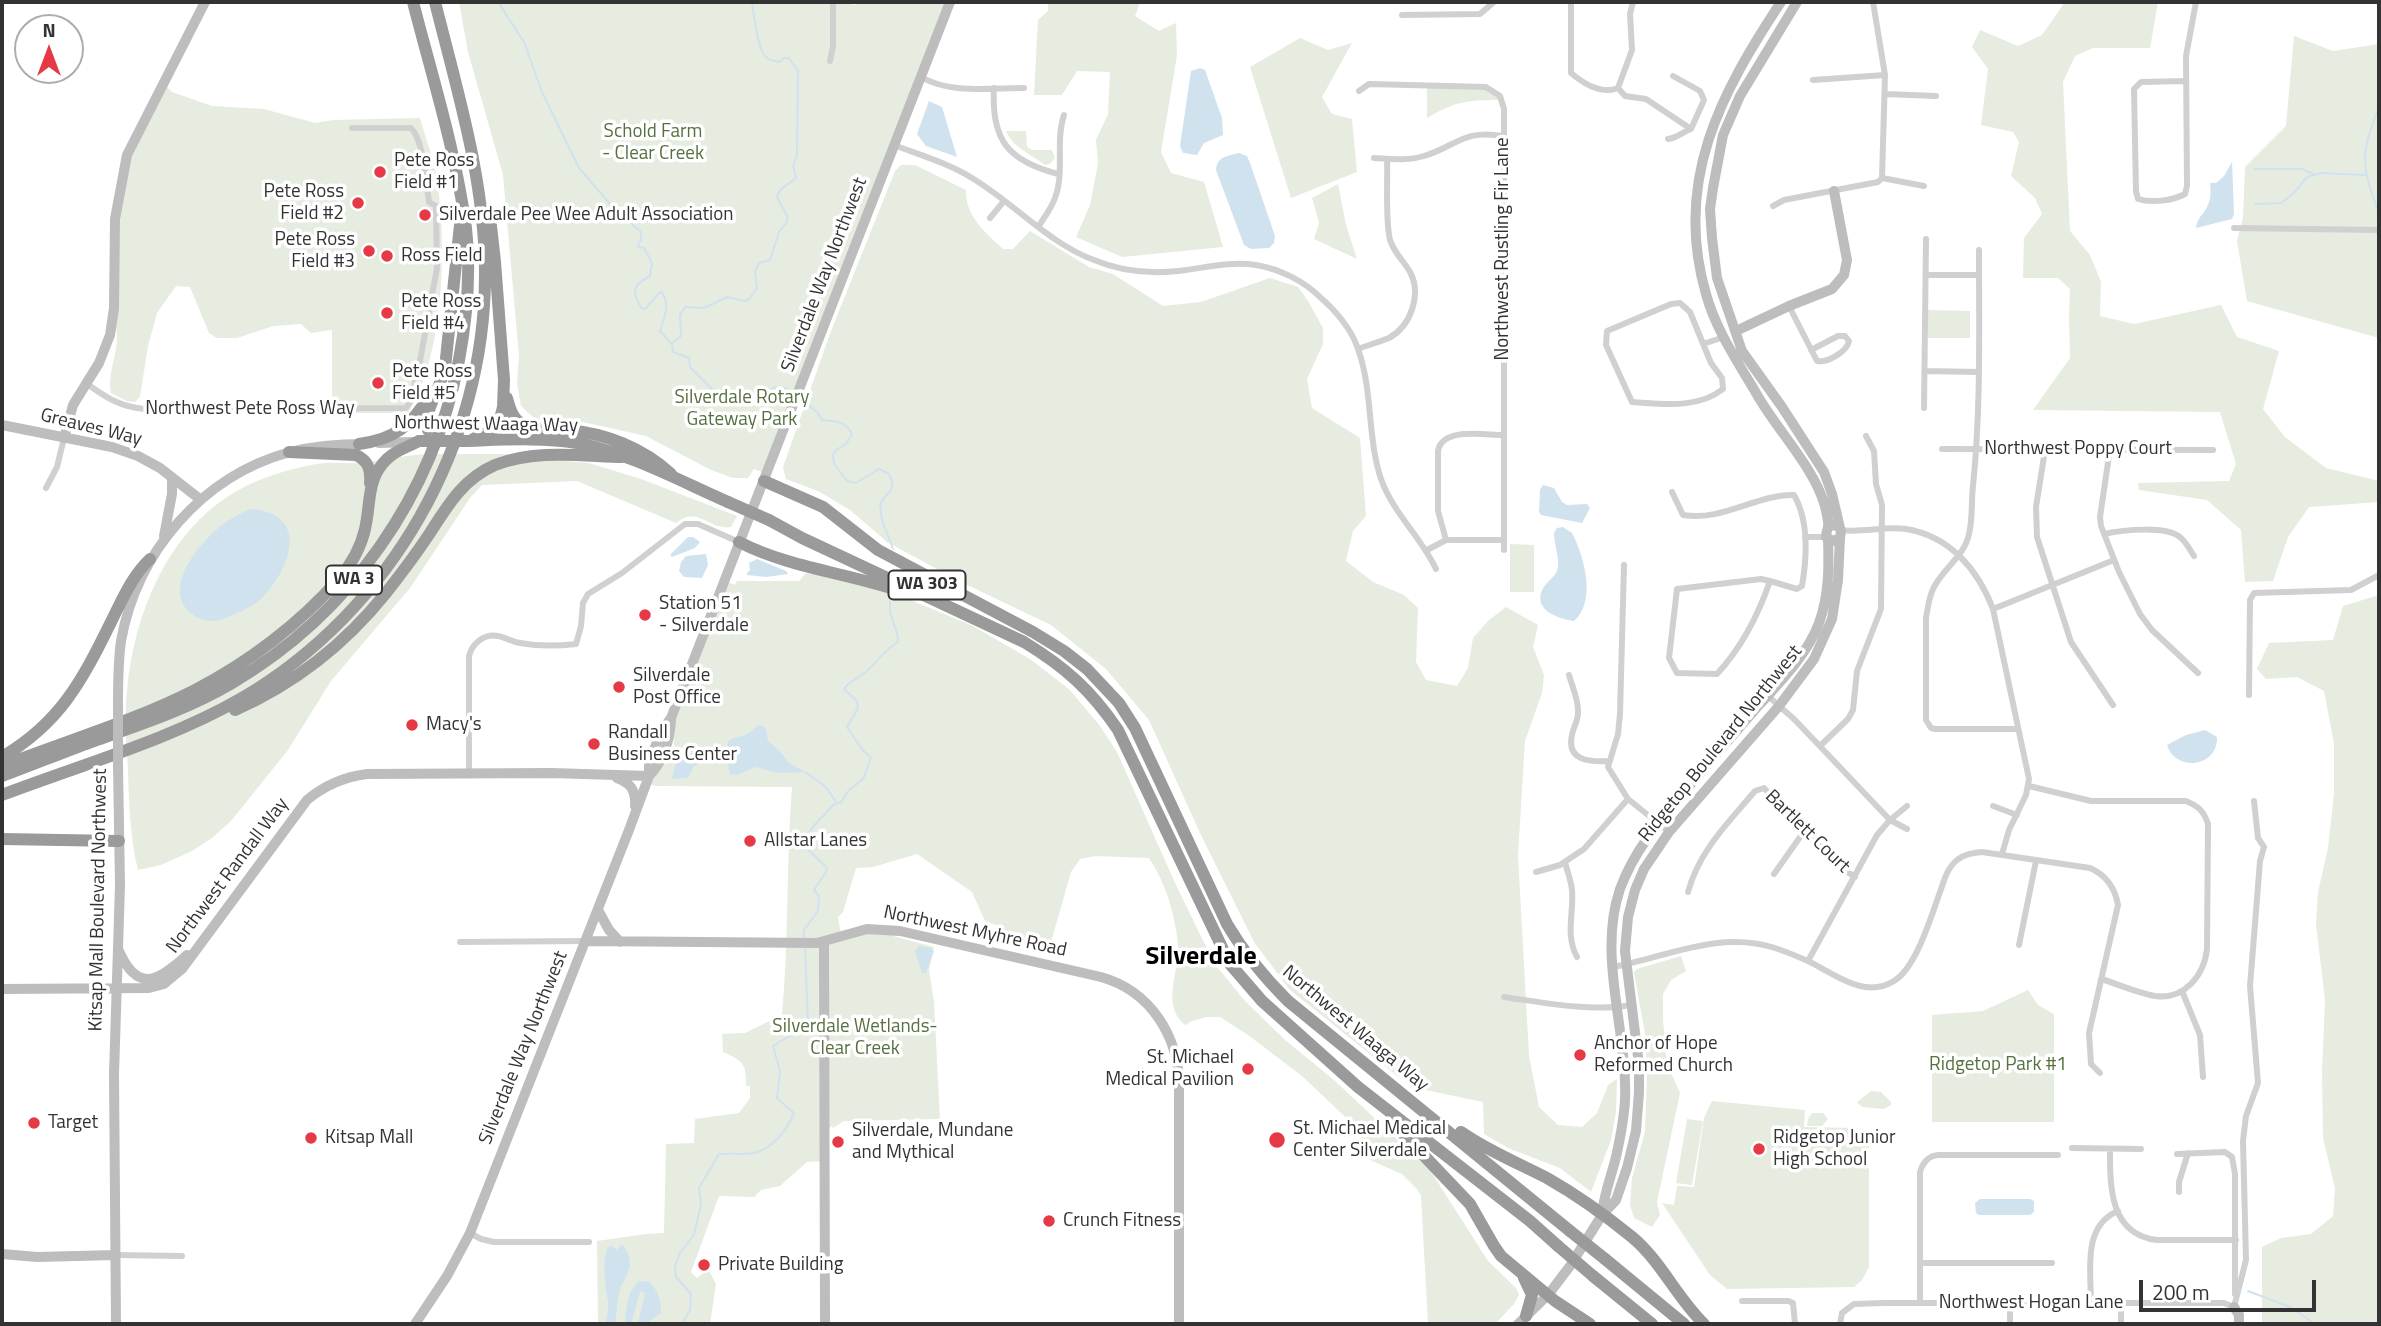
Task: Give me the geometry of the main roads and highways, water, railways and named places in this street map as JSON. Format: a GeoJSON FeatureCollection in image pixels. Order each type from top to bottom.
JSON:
{"type":"FeatureCollection","features":[{"type":"Feature","properties":{"kind":"highway","name":"WA 3"},"geometry":{"type":"LineString","coordinates":[[2,776],[151,721],[223,688],[267,661],[299,636],[341,596],[365,568],[397,522],[417,485],[452,393],[462,345],[468,293],[467,242],[455,167],[413,2]]}},
{"type":"Feature","properties":{"kind":"highway","name":"WA 3"},"geometry":{"type":"LineString","coordinates":[[2,795],[155,738],[240,699],[293,663],[331,630],[387,567],[416,525],[444,470],[460,428],[474,373],[485,291],[481,206],[472,154],[435,2]]}},
{"type":"Feature","properties":{"kind":"highway"},"geometry":{"type":"LineString","coordinates":[[441,442],[428,430],[426,420],[441,386],[445,368],[461,199]]}},
{"type":"Feature","properties":{"kind":"highway"},"geometry":{"type":"LineString","coordinates":[[481,206],[491,226],[504,380],[502,412],[498,423],[484,437]]}},
{"type":"Feature","properties":{"kind":"highway"},"geometry":{"type":"LineString","coordinates":[[359,444],[380,440],[398,432],[409,424],[420,409],[434,383],[449,321]]}},
{"type":"Feature","properties":{"kind":"highway"},"geometry":{"type":"LineString","coordinates":[[504,380],[512,412],[522,424],[574,430],[616,440],[652,458],[678,480]]}},
{"type":"Feature","properties":{"kind":"highway","name":"Northwest Waaga Way"},"geometry":{"type":"LineString","coordinates":[[419,442],[463,441],[484,437],[568,442],[622,457],[769,520]]}},
{"type":"Feature","properties":{"kind":"highway"},"geometry":{"type":"LineString","coordinates":[[370,486],[388,457],[419,442]]}},
{"type":"Feature","properties":{"kind":"highway"},"geometry":{"type":"LineString","coordinates":[[2,766],[172,701],[226,673],[268,644],[315,604],[348,566],[364,533],[370,486],[368,466],[365,460],[356,455],[289,452]]}},
{"type":"Feature","properties":{"kind":"highway"},"geometry":{"type":"LineString","coordinates":[[155,738],[251,703],[315,663],[371,611],[452,499],[468,482],[487,469],[516,458],[537,455],[622,457]]}},
{"type":"Feature","properties":{"kind":"highway"},"geometry":{"type":"LineString","coordinates":[[764,481],[828,510],[878,550],[996,614]]}},
{"type":"Feature","properties":{"kind":"highway","name":"WA 303"},"geometry":{"type":"LineString","coordinates":[[769,520],[806,532],[996,614]]}},
{"type":"Feature","properties":{"kind":"highway","name":"WA 303"},"geometry":{"type":"LineString","coordinates":[[769,520],[970,616]]}},
{"type":"Feature","properties":{"kind":"highway"},"geometry":{"type":"LineString","coordinates":[[739,542],[787,562],[871,581],[970,616]]}},
{"type":"Feature","properties":{"kind":"highway"},"geometry":{"type":"LineString","coordinates":[[2,757],[44,726],[66,703],[91,664],[137,573],[150,559]]}},
{"type":"Feature","properties":{"kind":"highway","name":"Northwest Waaga Way"},"geometry":{"type":"LineString","coordinates":[[996,614],[1064,651],[1087,669],[1119,703],[1151,757],[1227,924],[1241,948],[1265,979],[1288,1001],[1684,1324]]}},
{"type":"Feature","properties":{"kind":"highway","name":"Northwest Waaga Way"},"geometry":{"type":"LineString","coordinates":[[970,616],[1054,660],[1100,703],[1118,730],[1230,964],[1262,1001],[1359,1087],[1530,1221],[1652,1324]]}},
{"type":"Feature","properties":{"kind":"highway"},"geometry":{"type":"LineString","coordinates":[[2,839],[119,841]]}},
{"type":"Feature","properties":{"kind":"highway"},"geometry":{"type":"LineString","coordinates":[[1381,1077],[1482,1146],[1558,1184],[1602,1214],[1644,1248],[1704,1324]]}},
{"type":"Feature","properties":{"kind":"highway"},"geometry":{"type":"LineString","coordinates":[[1359,1087],[1447,1177],[1469,1204],[1494,1247],[1548,1295],[1590,1324]]}},
{"type":"Feature","properties":{"kind":"highway"},"geometry":{"type":"LineString","coordinates":[[1520,1272],[1532,1293],[1522,1320]]}},
{"type":"Feature","properties":{"kind":"main road"},"geometry":{"type":"LineString","coordinates":[[64,438],[71,410],[103,355],[112,324],[115,219],[127,155],[205,2]]}},
{"type":"Feature","properties":{"kind":"main road","name":"Silverdale Way Northwest"},"geometry":{"type":"LineString","coordinates":[[415,1324],[447,1276],[470,1233],[634,817],[649,776],[649,762],[661,732],[671,718],[950,2]]}},
{"type":"Feature","properties":{"kind":"main road","name":"Ridgetop Boulevard Northwest"},"geometry":{"type":"LineString","coordinates":[[1602,1214],[1625,1104],[1625,1076],[1613,967],[1614,927],[1620,890],[1640,848],[1659,822],[1795,663],[1818,625],[1829,579],[1825,508],[1819,490],[1761,401],[1724,337],[1706,294],[1695,228],[1701,163],[1712,126],[1724,98],[1781,2]]}},
{"type":"Feature","properties":{"kind":"main road","name":"Ridgetop Boulevard Northwest"},"geometry":{"type":"LineString","coordinates":[[1522,1320],[1548,1295],[1583,1247],[1602,1214],[1616,1200],[1627,1168],[1636,1131],[1639,1065],[1626,964],[1626,928],[1635,890],[1644,869],[1668,832],[1779,706],[1814,659],[1830,627],[1839,580],[1842,533],[1832,494],[1824,472],[1783,407],[1742,351],[1717,278],[1710,209],[1719,149],[1740,96],[1797,2]]}},
{"type":"Feature","properties":{"kind":"main road"},"geometry":{"type":"LineString","coordinates":[[1724,337],[1731,340],[1736,331],[1838,285],[1847,268],[1834,191]]}},
{"type":"Feature","properties":{"kind":"main road","name":"Greaves Way"},"geometry":{"type":"LineString","coordinates":[[2,425],[112,447],[138,456],[172,477],[201,500]]}},
{"type":"Feature","properties":{"kind":"main road","name":"Northwest Waaga Way"},"geometry":{"type":"LineString","coordinates":[[201,500],[242,472],[289,452],[317,447],[419,442]]}},
{"type":"Feature","properties":{"kind":"main road"},"geometry":{"type":"LineString","coordinates":[[163,540],[173,494],[172,477]]}},
{"type":"Feature","properties":{"kind":"main road","name":"Kitsap Mall Boulevard Northwest"},"geometry":{"type":"LineString","coordinates":[[116,1324],[119,663],[130,604],[150,559],[163,540],[201,500]]}},
{"type":"Feature","properties":{"kind":"main road"},"geometry":{"type":"LineString","coordinates":[[1833,525],[1842,533],[1835,541],[1827,533],[1833,525]]}},
{"type":"Feature","properties":{"kind":"main road","name":"Northwest Randall Way"},"geometry":{"type":"LineString","coordinates":[[2,989],[149,988],[164,984],[182,969],[307,800],[323,788],[347,777],[367,774],[649,776]]}},
{"type":"Feature","properties":{"kind":"main road"},"geometry":{"type":"LineString","coordinates":[[595,774],[622,780],[630,785],[635,796],[634,817]]}},
{"type":"Feature","properties":{"kind":"main road"},"geometry":{"type":"LineString","coordinates":[[598,909],[609,930],[620,942]]}},
{"type":"Feature","properties":{"kind":"main road","name":"Northwest Myhre Road"},"geometry":{"type":"LineString","coordinates":[[586,941],[809,943],[824,942],[867,929],[901,931],[1107,979],[1135,994],[1156,1013],[1172,1041],[1179,1081],[1179,1324]]}},
{"type":"Feature","properties":{"kind":"main road"},"geometry":{"type":"LineString","coordinates":[[824,942],[825,1324]]}},
{"type":"Feature","properties":{"kind":"main road"},"geometry":{"type":"LineString","coordinates":[[118,947],[134,975],[146,979],[166,973],[199,947]]}},
{"type":"Feature","properties":{"kind":"main road"},"geometry":{"type":"LineString","coordinates":[[2,1254],[116,1255]]}},
{"type":"Feature","properties":{"kind":"main road"},"geometry":{"type":"LineString","coordinates":[[2235,1305],[2239,1324]]}},
{"type":"Feature","properties":{"kind":"water"},"geometry":{"type":"Polygon","coordinates":[[[1200,68],[1205,70],[1222,118],[1223,135],[1204,143],[1197,155],[1183,153],[1180,146],[1191,71],[1200,68]]]}},
{"type":"Feature","properties":{"kind":"water"},"geometry":{"type":"Polygon","coordinates":[[[929,101],[942,107],[957,157],[926,146],[917,134],[929,101]]]}},
{"type":"Feature","properties":{"kind":"water"},"geometry":{"type":"Polygon","coordinates":[[[1239,153],[1247,156],[1275,236],[1274,243],[1269,248],[1251,249],[1244,245],[1216,170],[1221,159],[1239,153]]]}},
{"type":"Feature","properties":{"kind":"water"},"geometry":{"type":"Polygon","coordinates":[[[2232,162],[2232,219],[2196,228],[2209,202],[2210,183],[2216,183],[2224,176],[2232,162]]]}},
{"type":"Feature","properties":{"kind":"water"},"geometry":{"type":"Polygon","coordinates":[[[1543,485],[1554,488],[1562,502],[1567,505],[1587,504],[1590,508],[1582,523],[1541,515],[1540,490],[1543,485]]]}},
{"type":"Feature","properties":{"kind":"water"},"geometry":{"type":"Polygon","coordinates":[[[250,509],[269,513],[282,521],[288,531],[290,544],[281,573],[261,599],[248,608],[219,620],[199,618],[183,604],[180,591],[188,565],[216,530],[250,509]]]}},
{"type":"Feature","properties":{"kind":"water"},"geometry":{"type":"Polygon","coordinates":[[[1563,527],[1572,533],[1586,578],[1585,602],[1574,621],[1549,613],[1544,609],[1540,597],[1542,590],[1557,571],[1554,533],[1557,528],[1563,527]]]}},
{"type":"Feature","properties":{"kind":"water"},"geometry":{"type":"Polygon","coordinates":[[[688,537],[700,542],[695,548],[672,557],[670,555],[688,537]]]}},
{"type":"Feature","properties":{"kind":"water"},"geometry":{"type":"Polygon","coordinates":[[[706,554],[708,565],[702,578],[684,577],[679,571],[686,556],[706,554]]]}},
{"type":"Feature","properties":{"kind":"water"},"geometry":{"type":"Polygon","coordinates":[[[757,559],[788,574],[766,577],[747,575],[750,570],[749,563],[757,559]]]}},
{"type":"Feature","properties":{"kind":"water"},"geometry":{"type":"Polygon","coordinates":[[[760,725],[766,728],[768,741],[789,763],[805,772],[779,773],[755,767],[737,775],[730,774],[727,760],[728,742],[760,725]]]}},
{"type":"Feature","properties":{"kind":"water"},"geometry":{"type":"Polygon","coordinates":[[[2205,730],[2217,737],[2211,755],[2204,760],[2187,763],[2171,754],[2167,745],[2186,735],[2205,730]]]}},
{"type":"Feature","properties":{"kind":"water"},"geometry":{"type":"Polygon","coordinates":[[[704,747],[717,752],[694,766],[688,778],[672,779],[680,756],[704,747]]]}},
{"type":"Feature","properties":{"kind":"water"},"geometry":{"type":"Polygon","coordinates":[[[919,946],[934,951],[926,973],[922,973],[915,951],[919,946]]]}},
{"type":"Feature","properties":{"kind":"water"},"geometry":{"type":"Polygon","coordinates":[[[1980,1199],[2030,1199],[2034,1201],[2034,1212],[2030,1215],[1979,1215],[1976,1213],[1975,1203],[1980,1199]]]}},
{"type":"Feature","properties":{"kind":"water"},"geometry":{"type":"Polygon","coordinates":[[[610,1245],[617,1250],[621,1245],[624,1246],[630,1264],[619,1293],[615,1324],[606,1324],[608,1304],[604,1264],[610,1245]]]}},
{"type":"Feature","properties":{"kind":"water"},"geometry":{"type":"Polygon","coordinates":[[[639,1281],[650,1282],[653,1286],[660,1300],[661,1313],[646,1324],[638,1324],[645,1293],[640,1292],[631,1324],[625,1324],[629,1295],[639,1281]]]}},
{"type":"Feature","properties":{"kind":"waterway"},"geometry":{"type":"LineString","coordinates":[[498,2],[524,42],[542,92],[579,168],[612,206],[641,232],[639,247],[644,248],[652,263],[650,276],[635,289],[636,297],[641,308],[645,309],[662,292],[666,307],[660,331],[671,343]]}},
{"type":"Feature","properties":{"kind":"waterway"},"geometry":{"type":"LineString","coordinates":[[672,343],[681,336],[680,315],[685,307],[704,308],[727,297],[745,301],[749,299],[757,288],[755,272],[759,263],[770,260],[779,232],[787,222],[787,216],[777,197],[780,190],[796,178],[793,166],[797,155],[798,71],[789,58],[779,62],[764,55],[752,2]]}},
{"type":"Feature","properties":{"kind":"waterway"},"geometry":{"type":"LineString","coordinates":[[2379,107],[2368,137],[2365,160],[2379,213]]}},
{"type":"Feature","properties":{"kind":"waterway"},"geometry":{"type":"LineString","coordinates":[[2254,169],[2302,169],[2313,174]]}},
{"type":"Feature","properties":{"kind":"waterway"},"geometry":{"type":"LineString","coordinates":[[2255,204],[2281,203],[2293,194],[2307,177],[2321,173],[2366,175]]}},
{"type":"Feature","properties":{"kind":"waterway"},"geometry":{"type":"LineString","coordinates":[[672,344],[673,352],[689,358],[690,367],[716,393],[726,398],[736,400],[768,394],[774,387],[786,388],[792,392]]}},
{"type":"Feature","properties":{"kind":"waterway"},"geometry":{"type":"LineString","coordinates":[[799,398],[817,412],[822,420],[840,422],[850,430],[852,434],[846,444],[833,455],[834,464],[847,481],[856,483],[879,469],[889,474],[892,488],[880,505],[882,520],[893,549]]}},
{"type":"Feature","properties":{"kind":"waterway"},"geometry":{"type":"LineString","coordinates":[[804,937],[804,930],[818,911],[819,896],[814,890],[827,869],[810,852],[805,840],[833,805],[841,802],[849,790],[863,779],[871,758],[847,727],[858,708],[857,701],[844,689],[898,642],[890,601]]}},
{"type":"Feature","properties":{"kind":"waterway"},"geometry":{"type":"LineString","coordinates":[[717,752],[726,751]]}},
{"type":"Feature","properties":{"kind":"waterway"},"geometry":{"type":"LineString","coordinates":[[805,772],[826,787],[836,802]]}},
{"type":"Feature","properties":{"kind":"waterway"},"geometry":{"type":"LineString","coordinates":[[682,1324],[690,1310],[691,1294],[676,1277],[675,1266],[680,1253],[694,1235],[701,1204],[699,1188],[719,1154],[750,1154],[761,1151],[783,1132],[794,1113],[777,1098],[780,1071],[773,1046],[808,1025],[805,946]]}},
{"type":"Feature","properties":{"kind":"waterway"},"geometry":{"type":"LineString","coordinates":[[2248,1291],[2290,1307],[2315,1324]]}},
{"type":"Feature","properties":{"kind":"place","name":"Pete Ross Field #1"},"geometry":{"type":"Point","coordinates":[380,172]}},
{"type":"Feature","properties":{"kind":"place","name":"Pete Ross Field #2"},"geometry":{"type":"Point","coordinates":[358,203]}},
{"type":"Feature","properties":{"kind":"place","name":"Silverdale Pee Wee Adult Association"},"geometry":{"type":"Point","coordinates":[425,215]}},
{"type":"Feature","properties":{"kind":"place","name":"Pete Ross Field #3"},"geometry":{"type":"Point","coordinates":[369,251]}},
{"type":"Feature","properties":{"kind":"place","name":"Ross Field"},"geometry":{"type":"Point","coordinates":[387,256]}},
{"type":"Feature","properties":{"kind":"place","name":"Pete Ross Field #4"},"geometry":{"type":"Point","coordinates":[387,313]}},
{"type":"Feature","properties":{"kind":"place","name":"Pete Ross Field #5"},"geometry":{"type":"Point","coordinates":[378,383]}},
{"type":"Feature","properties":{"kind":"place","name":"Station 51 - Silverdale"},"geometry":{"type":"Point","coordinates":[645,615]}},
{"type":"Feature","properties":{"kind":"place","name":"Silverdale Post Office"},"geometry":{"type":"Point","coordinates":[619,687]}},
{"type":"Feature","properties":{"kind":"place","name":"Macy's"},"geometry":{"type":"Point","coordinates":[412,725]}},
{"type":"Feature","properties":{"kind":"place","name":"Randall Business Center"},"geometry":{"type":"Point","coordinates":[594,744]}},
{"type":"Feature","properties":{"kind":"place","name":"Allstar Lanes"},"geometry":{"type":"Point","coordinates":[750,841]}},
{"type":"Feature","properties":{"kind":"place","name":"Anchor of Hope Reformed Church"},"geometry":{"type":"Point","coordinates":[1580,1055]}},
{"type":"Feature","properties":{"kind":"place","name":"St. Michael Medical Pavilion"},"geometry":{"type":"Point","coordinates":[1248,1069]}},
{"type":"Feature","properties":{"kind":"place","name":"Target"},"geometry":{"type":"Point","coordinates":[34,1123]}},
{"type":"Feature","properties":{"kind":"place","name":"Kitsap Mall"},"geometry":{"type":"Point","coordinates":[311,1138]}},
{"type":"Feature","properties":{"kind":"place","name":"St. Michael Medical Center Silverdale"},"geometry":{"type":"Point","coordinates":[1277,1140]}},
{"type":"Feature","properties":{"kind":"place","name":"Silverdale, Mundane and Mythical"},"geometry":{"type":"Point","coordinates":[838,1142]}},
{"type":"Feature","properties":{"kind":"place","name":"Ridgetop Junior High School"},"geometry":{"type":"Point","coordinates":[1759,1149]}},
{"type":"Feature","properties":{"kind":"place","name":"Crunch Fitness"},"geometry":{"type":"Point","coordinates":[1049,1221]}},
{"type":"Feature","properties":{"kind":"place","name":"Private Building"},"geometry":{"type":"Point","coordinates":[704,1265]}},
{"type":"Feature","properties":{"kind":"district","name":"Silverdale"},"geometry":{"type":"Point","coordinates":[1201,958]}},
{"type":"Feature","properties":{"kind":"park label","name":"Schold Farm - Clear Creek"},"geometry":{"type":"Point","coordinates":[653,143]}},
{"type":"Feature","properties":{"kind":"park label","name":"Silverdale Rotary Gateway Park"},"geometry":{"type":"Point","coordinates":[742,409]}},
{"type":"Feature","properties":{"kind":"park label","name":"Silverdale Wetlands- Clear Creek"},"geometry":{"type":"Point","coordinates":[855,1038]}},
{"type":"Feature","properties":{"kind":"park label","name":"Ridgetop Park #1"},"geometry":{"type":"Point","coordinates":[1998,1065]}}]}
